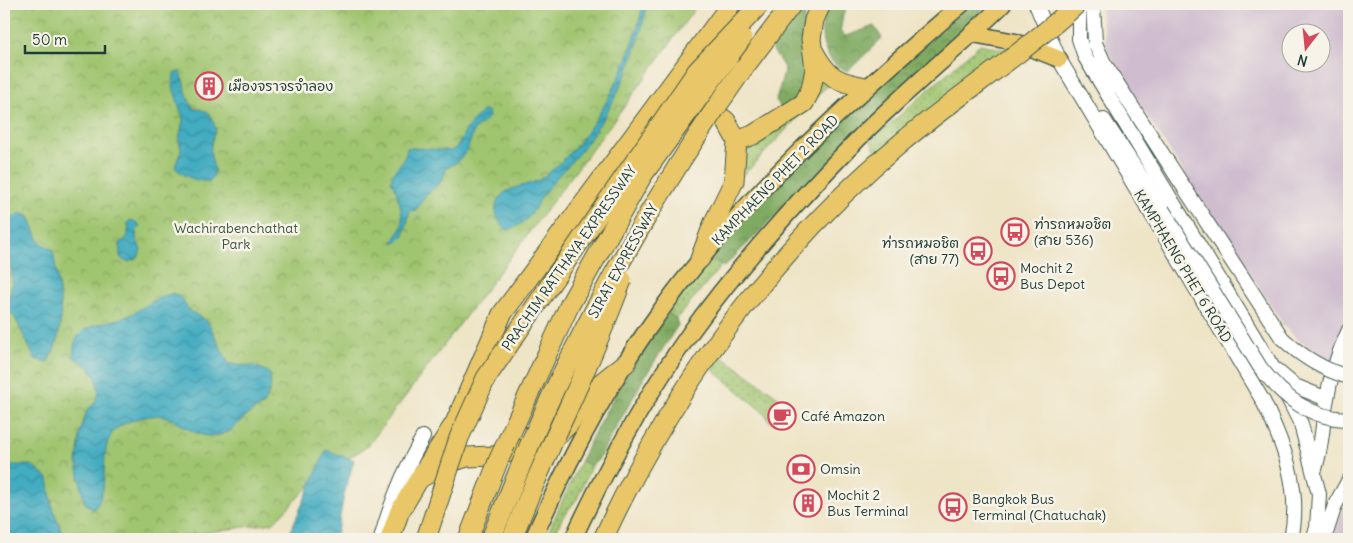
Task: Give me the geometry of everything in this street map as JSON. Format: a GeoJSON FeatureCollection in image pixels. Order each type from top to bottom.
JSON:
{"type":"FeatureCollection","features":[{"type":"Feature","properties":{"kind":"highway"},"geometry":{"type":"LineString","coordinates":[[390,539],[399,513],[455,423],[502,314],[731,4]]}},
{"type":"Feature","properties":{"kind":"highway","name":"PRACHIM RATTHAYA EXPRESSWAY"},"geometry":{"type":"LineString","coordinates":[[426,539],[459,438],[486,378],[697,72],[760,4]]}},
{"type":"Feature","properties":{"kind":"highway","name":"SIRAT EXPRESSWAY"},"geometry":{"type":"LineString","coordinates":[[468,539],[499,458],[570,304],[642,176],[767,4]]}},
{"type":"Feature","properties":{"kind":"highway","name":"SIRAT EXPRESSWAY"},"geometry":{"type":"LineString","coordinates":[[491,539],[564,369],[647,214],[706,122],[792,4]]}},
{"type":"Feature","properties":{"kind":"highway"},"geometry":{"type":"LineString","coordinates":[[737,141],[753,135],[804,103],[811,88],[815,69],[811,39],[814,20],[821,4]]}},
{"type":"Feature","properties":{"kind":"highway"},"geometry":{"type":"LineString","coordinates":[[603,539],[636,471],[696,372],[756,290],[802,235],[852,186],[902,142],[1054,26],[1078,4]]}},
{"type":"Feature","properties":{"kind":"highway"},"geometry":{"type":"LineString","coordinates":[[813,51],[830,76],[844,83],[866,87]]}},
{"type":"Feature","properties":{"kind":"highway"},"geometry":{"type":"LineString","coordinates":[[672,86],[686,91],[726,121],[737,141],[734,181],[714,222],[700,259]]}},
{"type":"Feature","properties":{"kind":"highway"},"geometry":{"type":"LineString","coordinates":[[512,539],[566,411],[597,345],[647,214]]}},
{"type":"Feature","properties":{"kind":"highway"},"geometry":{"type":"LineString","coordinates":[[419,479],[446,464],[467,457],[493,456],[531,447],[557,436],[569,424],[592,390],[626,364]]}},
{"type":"Feature","properties":{"kind":"main road","name":"KAMPHAENG PHET 2 ROAD"},"geometry":{"type":"LineString","coordinates":[[533,539],[567,465],[646,330],[700,259],[754,198],[866,87],[962,4]]}},
{"type":"Feature","properties":{"kind":"main road"},"geometry":{"type":"LineString","coordinates":[[573,539],[629,429],[654,388],[708,309],[780,222],[860,137],[973,34],[1003,4]]}},
{"type":"Feature","properties":{"kind":"main road"},"geometry":{"type":"LineString","coordinates":[[973,34],[1016,42],[1059,59]]}},
{"type":"Feature","properties":{"kind":"street","name":"KAMPHAENG PHET 6 ROAD"},"geometry":{"type":"LineString","coordinates":[[1036,4],[1059,59],[1080,96],[1263,401],[1285,450],[1290,473],[1295,514],[1291,539]]}},
{"type":"Feature","properties":{"kind":"street","name":"KAMPHAENG PHET 6 ROAD"},"geometry":{"type":"LineString","coordinates":[[1078,4],[1079,39],[1084,57],[1273,368],[1301,424],[1319,494],[1317,528],[1314,539]]}},
{"type":"Feature","properties":{"kind":"street"},"geometry":{"type":"LineString","coordinates":[[1093,4],[1095,43],[1098,50],[1176,175],[1282,338],[1296,352],[1314,364],[1349,378]]}},
{"type":"Feature","properties":{"kind":"street"},"geometry":{"type":"LineString","coordinates":[[1080,96],[1115,134],[1260,368],[1295,404],[1306,410],[1330,417],[1349,419]]}},
{"type":"Feature","properties":{"kind":"street"},"geometry":{"type":"LineString","coordinates":[[1314,472],[1320,456],[1327,399],[1339,350],[1349,330]]}},
{"type":"Feature","properties":{"kind":"street"},"geometry":{"type":"LineString","coordinates":[[1273,368],[1295,386],[1327,399]]}},
{"type":"Feature","properties":{"kind":"street"},"geometry":{"type":"LineString","coordinates":[[381,539],[386,519],[412,456],[423,437]]}},
{"type":"Feature","properties":{"kind":"street"},"geometry":{"type":"LineString","coordinates":[[1324,539],[1335,506],[1349,480]]}},
{"type":"Feature","properties":{"kind":"shaded area"},"geometry":{"type":"Polygon","coordinates":[[[1102,4],[1349,4],[1349,366],[1327,359],[1306,347],[1285,327],[1124,81],[1107,49],[1100,9],[1102,4]]]}},
{"type":"Feature","properties":{"kind":"shaded area"},"geometry":{"type":"Polygon","coordinates":[[[1349,482],[1349,539],[1333,539],[1349,482]]]}},
{"type":"Feature","properties":{"kind":"green space","name":"Wachirabenchathat Park"},"geometry":{"type":"Polygon","coordinates":[[[4,4],[698,4],[627,103],[367,447],[323,472],[273,523],[182,536],[181,539],[4,539],[4,4]]]}},
{"type":"Feature","properties":{"kind":"green space"},"geometry":{"type":"Polygon","coordinates":[[[803,4],[809,4],[804,18],[806,77],[800,95],[783,111],[776,100],[785,69],[770,46],[803,4]]]}},
{"type":"Feature","properties":{"kind":"green space"},"geometry":{"type":"Polygon","coordinates":[[[831,4],[849,4],[843,15],[840,32],[846,36],[874,26],[882,38],[848,71],[831,61],[823,43],[823,22],[831,4]]]}},
{"type":"Feature","properties":{"kind":"green space"},"geometry":{"type":"Polygon","coordinates":[[[971,4],[988,4],[724,267],[711,258],[772,190],[836,126],[971,4]]]}},
{"type":"Feature","properties":{"kind":"green space"},"geometry":{"type":"Polygon","coordinates":[[[980,44],[1006,50],[877,155],[871,141],[980,44]]]}},
{"type":"Feature","properties":{"kind":"green space"},"geometry":{"type":"Polygon","coordinates":[[[818,74],[830,85],[824,89],[744,175],[744,146],[818,74]]]}},
{"type":"Feature","properties":{"kind":"green space"},"geometry":{"type":"Polygon","coordinates":[[[711,258],[722,265],[676,319],[668,313],[711,258]]]}},
{"type":"Feature","properties":{"kind":"green space"},"geometry":{"type":"Polygon","coordinates":[[[668,313],[676,319],[678,325],[643,380],[598,460],[591,466],[581,460],[590,441],[621,385],[668,313]]]}},
{"type":"Feature","properties":{"kind":"green space"},"geometry":{"type":"Polygon","coordinates":[[[716,352],[785,402],[790,408],[778,405],[772,424],[764,413],[706,364],[716,352]]]}},
{"type":"Feature","properties":{"kind":"green space"},"geometry":{"type":"Polygon","coordinates":[[[581,460],[591,466],[577,499],[562,518],[553,539],[545,539],[581,460]]]}},
{"type":"Feature","properties":{"kind":"water"},"geometry":{"type":"Polygon","coordinates":[[[643,4],[647,4],[643,24],[631,62],[606,115],[583,148],[549,186],[526,220],[507,230],[501,224],[496,213],[498,200],[512,189],[542,178],[578,144],[608,100],[620,76],[638,27],[643,4]]]}},
{"type":"Feature","properties":{"kind":"water"},"geometry":{"type":"Polygon","coordinates":[[[180,72],[192,106],[195,109],[204,110],[210,115],[216,130],[211,145],[211,155],[215,170],[211,181],[191,178],[175,167],[181,150],[179,140],[183,119],[173,87],[174,73],[180,72]]]}},
{"type":"Feature","properties":{"kind":"water"},"geometry":{"type":"Polygon","coordinates":[[[482,111],[488,111],[489,117],[474,130],[467,151],[456,163],[447,168],[440,183],[425,196],[416,210],[410,211],[404,235],[397,242],[393,243],[401,228],[402,218],[398,197],[391,181],[394,172],[406,154],[407,148],[451,151],[457,146],[468,127],[482,111]]]}},
{"type":"Feature","properties":{"kind":"water"},"geometry":{"type":"Polygon","coordinates":[[[20,213],[29,216],[40,243],[52,249],[54,256],[61,310],[58,337],[47,363],[35,359],[15,318],[7,310],[12,283],[11,263],[4,254],[4,221],[20,213]]]}},
{"type":"Feature","properties":{"kind":"water"},"geometry":{"type":"Polygon","coordinates":[[[130,220],[138,223],[140,226],[137,229],[136,238],[141,250],[138,258],[129,262],[124,261],[120,257],[120,243],[127,238],[129,228],[127,223],[130,220]]]}},
{"type":"Feature","properties":{"kind":"water"},"geometry":{"type":"Polygon","coordinates":[[[173,293],[181,298],[189,310],[208,322],[229,364],[254,366],[264,370],[270,374],[271,388],[263,406],[257,408],[223,434],[208,436],[200,434],[162,416],[139,418],[118,427],[109,440],[106,450],[102,492],[99,502],[93,510],[84,502],[77,463],[80,433],[87,410],[94,404],[99,393],[96,377],[86,364],[74,358],[75,341],[81,333],[90,327],[128,316],[155,300],[173,293]]]}},
{"type":"Feature","properties":{"kind":"water"},"geometry":{"type":"Polygon","coordinates":[[[326,450],[354,460],[344,495],[337,532],[324,539],[287,539],[326,450]]]}},
{"type":"Feature","properties":{"kind":"water"},"geometry":{"type":"Polygon","coordinates":[[[9,465],[32,465],[48,478],[52,505],[64,539],[4,539],[4,469],[9,465]]]}},
{"type":"Feature","properties":{"kind":"place","name":"เมืองจราจรจำลอง"},"geometry":{"type":"Point","coordinates":[209,86]}},
{"type":"Feature","properties":{"kind":"place","name":"ท่ารถหมอชิต (สาย 536)"},"geometry":{"type":"Point","coordinates":[1015,232]}},
{"type":"Feature","properties":{"kind":"place","name":"ท่ารถหมอชิต (สาย 77)"},"geometry":{"type":"Point","coordinates":[978,251]}},
{"type":"Feature","properties":{"kind":"place","name":"Mochit 2 Bus Depot"},"geometry":{"type":"Point","coordinates":[1001,276]}},
{"type":"Feature","properties":{"kind":"place","name":"Café Amazon"},"geometry":{"type":"Point","coordinates":[782,416]}},
{"type":"Feature","properties":{"kind":"place","name":"Omsin"},"geometry":{"type":"Point","coordinates":[801,469]}},
{"type":"Feature","properties":{"kind":"place","name":"Mochit 2 Bus Terminal"},"geometry":{"type":"Point","coordinates":[808,503]}},
{"type":"Feature","properties":{"kind":"place","name":"Bangkok Bus Terminal (Chatuchak)"},"geometry":{"type":"Point","coordinates":[953,507]}}]}
